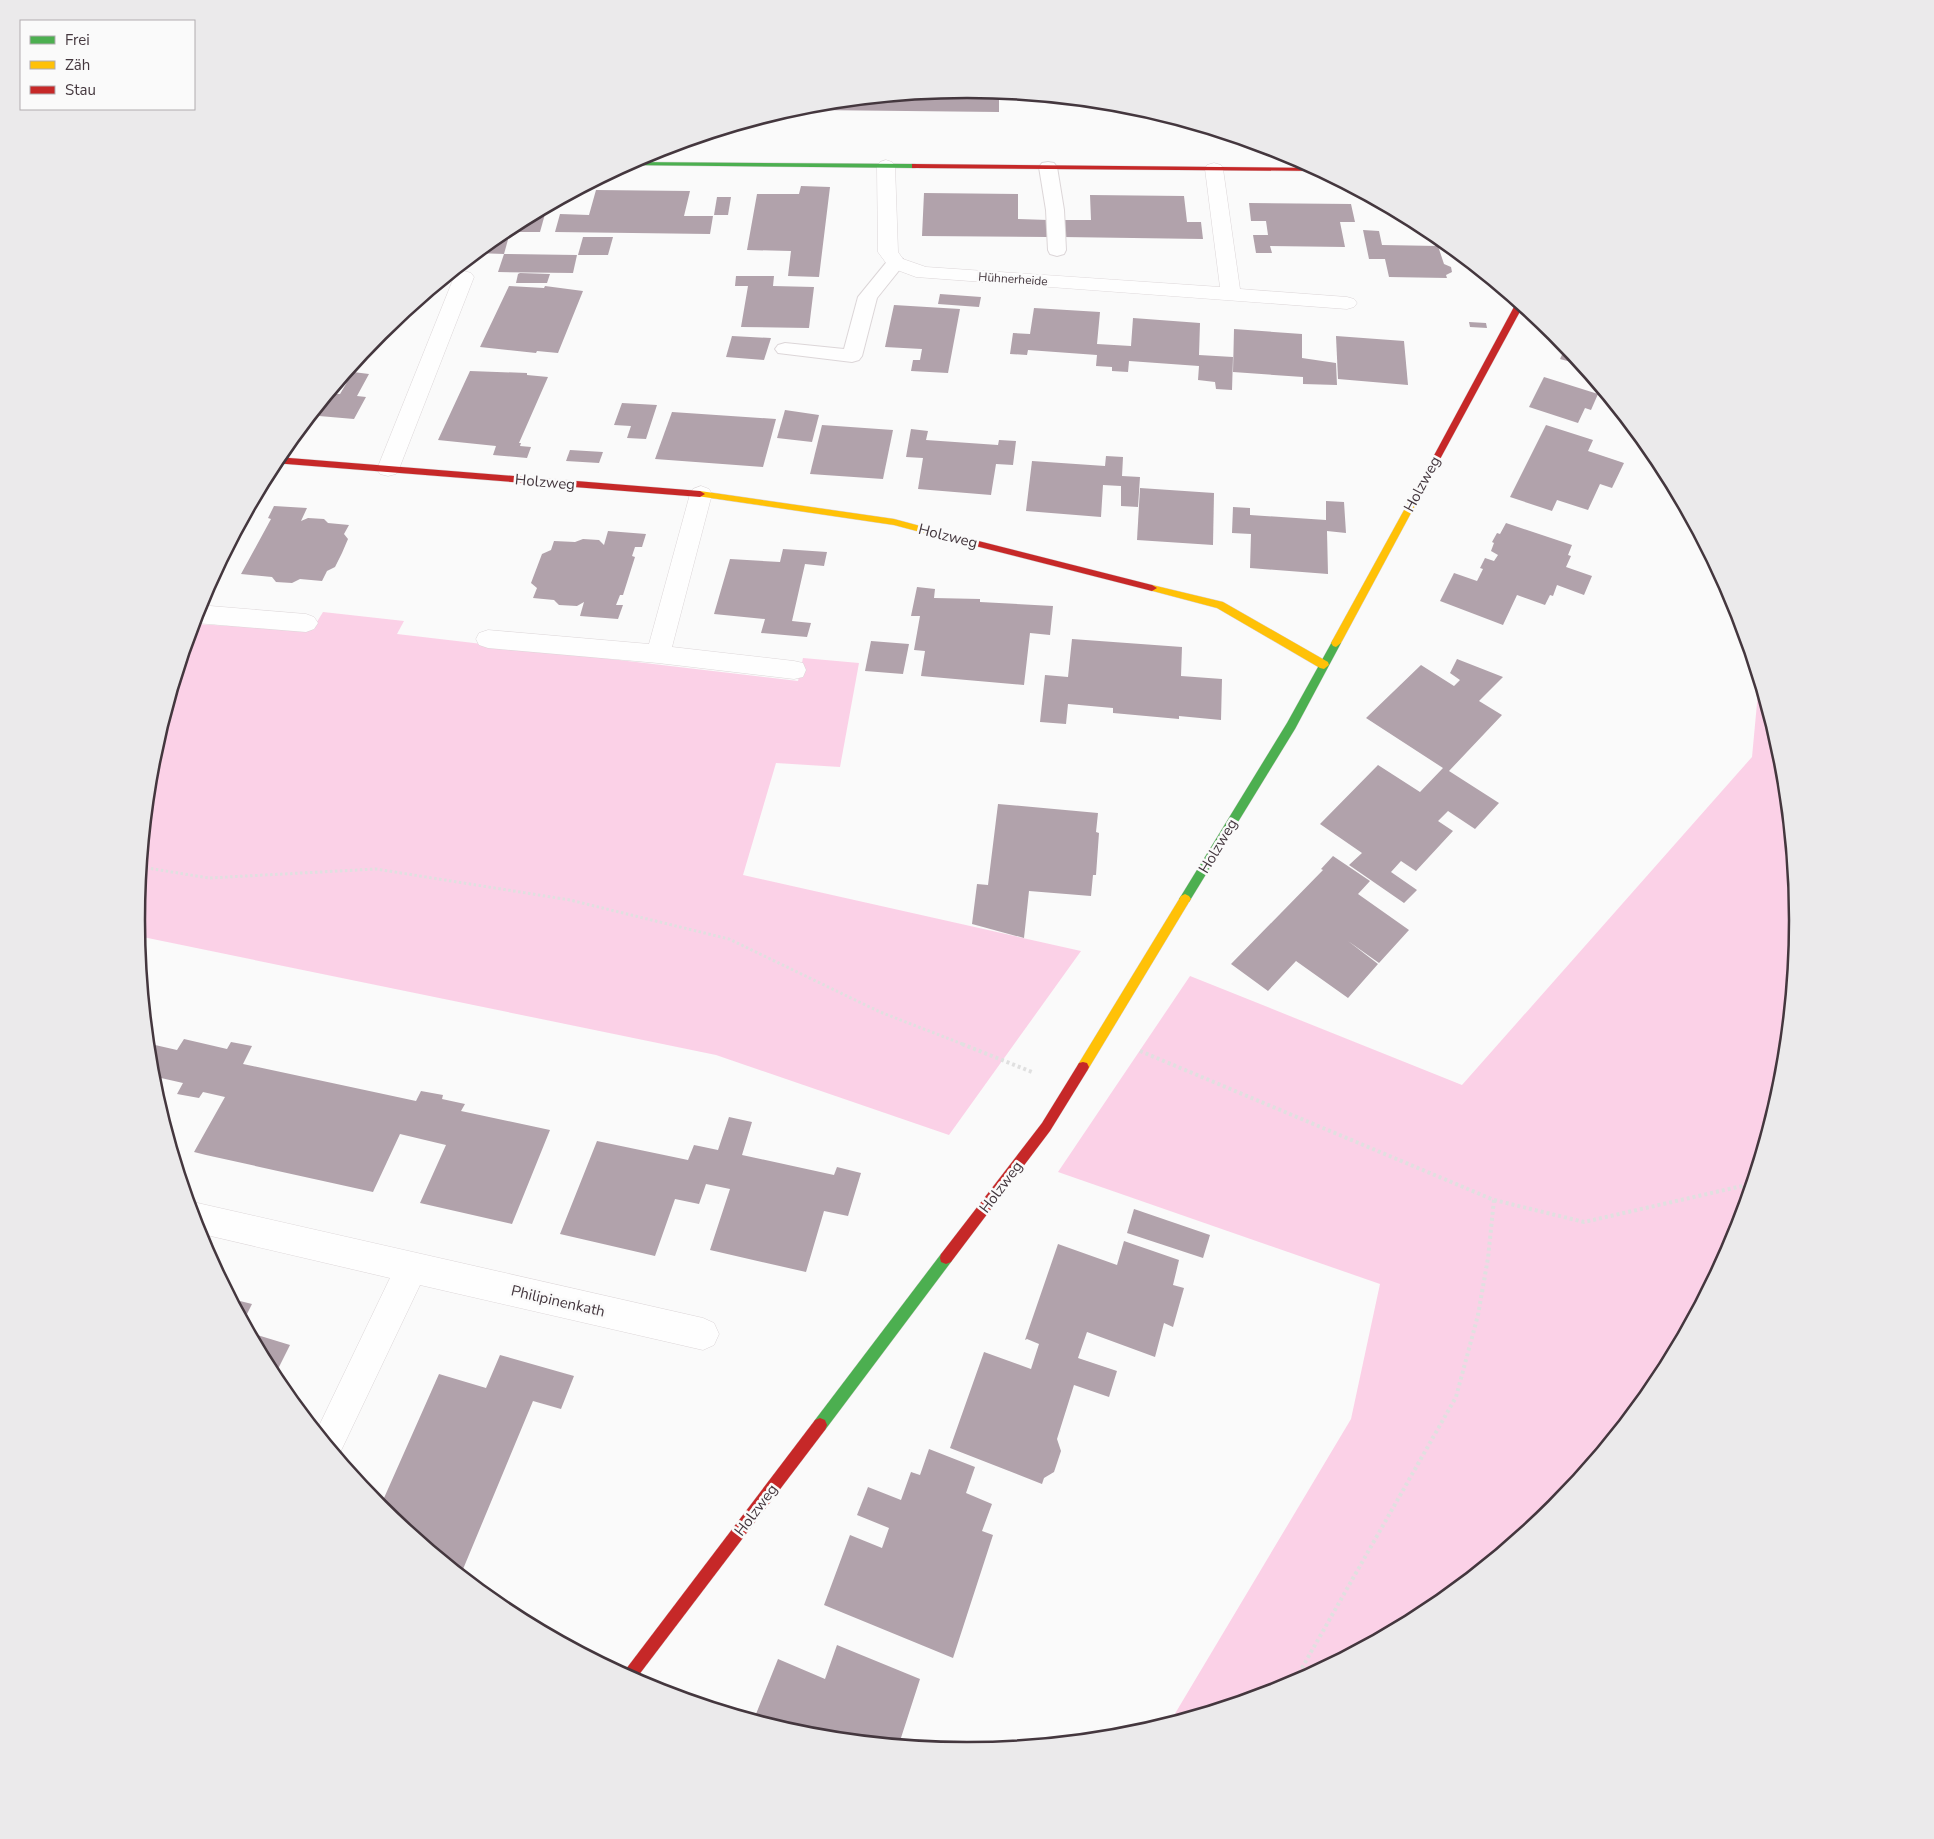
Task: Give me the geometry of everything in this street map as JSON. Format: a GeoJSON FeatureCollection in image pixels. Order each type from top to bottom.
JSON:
{"type":"FeatureCollection","features":[{"type":"Feature","properties":{"kind":"street"},"geometry":{"type":"LineString","coordinates":[[643,164],[1304,170]]}},
{"type":"Feature","properties":{"kind":"street"},"geometry":{"type":"LineString","coordinates":[[886,166],[888,252],[896,263]]}},
{"type":"Feature","properties":{"kind":"street"},"geometry":{"type":"LineString","coordinates":[[1214,169],[1231,294]]}},
{"type":"Feature","properties":{"kind":"street","name":"Hühnerheide"},"geometry":{"type":"LineString","coordinates":[[896,263],[923,273],[1347,303]]}},
{"type":"Feature","properties":{"kind":"street"},"geometry":{"type":"LineString","coordinates":[[388,469],[464,277]]}},
{"type":"Feature","properties":{"kind":"street","name":"Holzweg"},"geometry":{"type":"LineString","coordinates":[[633,1671],[1046,1127],[1291,726],[1517,309]]}},
{"type":"Feature","properties":{"kind":"street","name":"Holzweg"},"geometry":{"type":"LineString","coordinates":[[286,461],[701,494],[894,522],[1220,605],[1324,665]]}},
{"type":"Feature","properties":{"kind":"street"},"geometry":{"type":"LineString","coordinates":[[658,654],[701,494]]}},
{"type":"Feature","properties":{"kind":"street"},"geometry":{"type":"LineString","coordinates":[[204,615],[306,623]]}},
{"type":"Feature","properties":{"kind":"street"},"geometry":{"type":"LineString","coordinates":[[488,639],[658,654],[794,670]]}},
{"type":"Feature","properties":{"kind":"street","name":"Philipinenkath"},"geometry":{"type":"LineString","coordinates":[[202,1219],[703,1334]]}},
{"type":"Feature","properties":{"kind":"street"},"geometry":{"type":"LineString","coordinates":[[331,1439],[412,1267]]}},
{"type":"Feature","properties":{"kind":"lane"},"geometry":{"type":"LineString","coordinates":[[1048,167],[1055,210],[1058,250]]}},
{"type":"Feature","properties":{"kind":"lane"},"geometry":{"type":"LineString","coordinates":[[785,349],[852,356],[868,297],[896,263]]}},
{"type":"Feature","properties":{"kind":"path"},"geometry":{"type":"LineString","coordinates":[[147,868],[209,878],[376,869],[570,900],[729,939],[880,1012],[1071,1087]]}},
{"type":"Feature","properties":{"kind":"path"},"geometry":{"type":"LineString","coordinates":[[1103,1036],[1494,1200],[1584,1222],[1744,1185]]}},
{"type":"Feature","properties":{"kind":"path"},"geometry":{"type":"LineString","coordinates":[[1300,1671],[1456,1397],[1478,1314],[1488,1258],[1494,1200]]}},
{"type":"Feature","properties":{"kind":"shaded area"},"geometry":{"type":"Polygon","coordinates":[[[323,612],[404,621],[397,634],[798,681],[803,658],[859,663],[840,767],[776,763],[743,875],[1081,951],[949,1135],[716,1055],[146,938],[147,866],[152,812],[161,759],[173,707],[201,624],[312,630],[323,612]]]}},
{"type":"Feature","properties":{"kind":"shaded area"},"geometry":{"type":"Polygon","coordinates":[[[1758,696],[1773,759],[1782,812],[1787,866],[1789,920],[1782,1027],[1773,1080],[1761,1132],[1745,1184],[1726,1234],[1704,1283],[1679,1331],[1619,1420],[1585,1461],[1548,1501],[1509,1538],[1467,1572],[1424,1603],[1331,1657],[1282,1679],[1231,1698],[1175,1714],[1351,1419],[1380,1284],[1058,1172],[1190,976],[1462,1085],[1752,757],[1758,696]]]}},
{"type":"Feature","properties":{"kind":"building"},"geometry":{"type":"Polygon","coordinates":[[[967,98],[999,99],[999,112],[826,110],[913,99],[967,98]]]}},
{"type":"Feature","properties":{"kind":"building"},"geometry":{"type":"Polygon","coordinates":[[[801,186],[830,187],[819,277],[788,276],[791,251],[747,250],[757,194],[799,194],[801,186]]]}},
{"type":"Feature","properties":{"kind":"building"},"geometry":{"type":"Polygon","coordinates":[[[596,190],[690,191],[684,216],[713,216],[710,234],[555,232],[560,214],[589,215],[596,190]]]}},
{"type":"Feature","properties":{"kind":"building"},"geometry":{"type":"Polygon","coordinates":[[[924,193],[1018,194],[1018,219],[1048,220],[1048,237],[922,236],[924,193]]]}},
{"type":"Feature","properties":{"kind":"building"},"geometry":{"type":"Polygon","coordinates":[[[1090,195],[1184,196],[1187,222],[1201,222],[1203,239],[1063,237],[1062,220],[1091,220],[1090,195]]]}},
{"type":"Feature","properties":{"kind":"building"},"geometry":{"type":"Polygon","coordinates":[[[717,197],[731,197],[728,215],[714,215],[717,197]]]}},
{"type":"Feature","properties":{"kind":"building"},"geometry":{"type":"Polygon","coordinates":[[[1249,203],[1351,204],[1355,222],[1340,222],[1345,247],[1270,246],[1272,253],[1256,253],[1253,235],[1268,235],[1266,221],[1251,221],[1249,203]]]}},
{"type":"Feature","properties":{"kind":"building"},"geometry":{"type":"Polygon","coordinates":[[[545,215],[540,232],[517,232],[545,215]]]}},
{"type":"Feature","properties":{"kind":"building"},"geometry":{"type":"Polygon","coordinates":[[[1363,230],[1379,231],[1382,245],[1438,246],[1444,264],[1451,267],[1452,272],[1446,275],[1447,278],[1389,277],[1385,259],[1369,259],[1363,230]]]}},
{"type":"Feature","properties":{"kind":"building"},"geometry":{"type":"Polygon","coordinates":[[[509,237],[504,254],[486,253],[509,237]]]}},
{"type":"Feature","properties":{"kind":"building"},"geometry":{"type":"Polygon","coordinates":[[[583,237],[613,237],[608,255],[578,255],[583,237]]]}},
{"type":"Feature","properties":{"kind":"building"},"geometry":{"type":"Polygon","coordinates":[[[504,254],[577,255],[573,273],[498,272],[504,254]]]}},
{"type":"Feature","properties":{"kind":"building"},"geometry":{"type":"Polygon","coordinates":[[[518,274],[550,274],[547,283],[516,283],[518,274]]]}},
{"type":"Feature","properties":{"kind":"building"},"geometry":{"type":"Polygon","coordinates":[[[736,276],[774,276],[773,286],[814,287],[809,328],[741,327],[748,286],[735,286],[736,276]]]}},
{"type":"Feature","properties":{"kind":"building"},"geometry":{"type":"Polygon","coordinates":[[[509,286],[544,288],[545,286],[583,291],[558,353],[537,351],[536,353],[480,347],[509,286]]]}},
{"type":"Feature","properties":{"kind":"building"},"geometry":{"type":"Polygon","coordinates":[[[940,294],[981,297],[979,307],[938,304],[940,294]]]}},
{"type":"Feature","properties":{"kind":"building"},"geometry":{"type":"Polygon","coordinates":[[[894,305],[960,309],[948,373],[911,371],[913,360],[920,360],[922,349],[885,347],[894,305]]]}},
{"type":"Feature","properties":{"kind":"building"},"geometry":{"type":"Polygon","coordinates":[[[1034,308],[1100,312],[1097,344],[1131,346],[1133,318],[1200,323],[1199,355],[1233,357],[1232,390],[1216,389],[1215,382],[1198,380],[1199,366],[1129,361],[1128,372],[1112,371],[1112,367],[1096,366],[1097,355],[1028,350],[1027,355],[1010,354],[1013,333],[1030,334],[1034,308]]]}},
{"type":"Feature","properties":{"kind":"building"},"geometry":{"type":"Polygon","coordinates":[[[1469,322],[1486,323],[1487,328],[1470,327],[1469,322]]]}},
{"type":"Feature","properties":{"kind":"building"},"geometry":{"type":"Polygon","coordinates":[[[1234,329],[1302,334],[1302,358],[1336,363],[1337,385],[1303,384],[1303,377],[1233,372],[1234,329]]]}},
{"type":"Feature","properties":{"kind":"building"},"geometry":{"type":"Polygon","coordinates":[[[732,336],[771,338],[764,360],[726,357],[732,336]]]}},
{"type":"Feature","properties":{"kind":"building"},"geometry":{"type":"Polygon","coordinates":[[[1336,336],[1404,341],[1408,385],[1338,379],[1336,336]]]}},
{"type":"Feature","properties":{"kind":"building"},"geometry":{"type":"Polygon","coordinates":[[[1562,354],[1570,362],[1560,359],[1562,354]]]}},
{"type":"Feature","properties":{"kind":"building"},"geometry":{"type":"Polygon","coordinates":[[[470,371],[527,373],[527,375],[548,377],[519,443],[521,443],[520,446],[531,447],[527,458],[493,455],[496,446],[438,440],[470,371]]]}},
{"type":"Feature","properties":{"kind":"building"},"geometry":{"type":"Polygon","coordinates":[[[354,372],[369,374],[357,396],[366,397],[354,419],[319,416],[336,394],[340,394],[354,372]]]}},
{"type":"Feature","properties":{"kind":"building"},"geometry":{"type":"Polygon","coordinates":[[[1544,377],[1598,394],[1591,410],[1585,408],[1578,423],[1529,407],[1544,377]]]}},
{"type":"Feature","properties":{"kind":"building"},"geometry":{"type":"Polygon","coordinates":[[[622,403],[657,405],[646,439],[627,438],[631,426],[614,425],[622,403]]]}},
{"type":"Feature","properties":{"kind":"building"},"geometry":{"type":"Polygon","coordinates":[[[785,410],[819,415],[812,442],[777,438],[785,410]]]}},
{"type":"Feature","properties":{"kind":"building"},"geometry":{"type":"Polygon","coordinates":[[[672,412],[776,419],[763,467],[655,459],[672,412]]]}},
{"type":"Feature","properties":{"kind":"building"},"geometry":{"type":"Polygon","coordinates":[[[822,425],[893,430],[883,479],[810,474],[822,425]]]}},
{"type":"Feature","properties":{"kind":"building"},"geometry":{"type":"Polygon","coordinates":[[[1546,425],[1593,440],[1588,451],[1624,463],[1612,488],[1600,484],[1588,510],[1557,500],[1552,511],[1510,497],[1546,425]]]}},
{"type":"Feature","properties":{"kind":"building"},"geometry":{"type":"Polygon","coordinates":[[[911,429],[928,431],[926,440],[998,445],[999,440],[1016,441],[1013,465],[996,464],[991,495],[918,489],[923,458],[906,457],[911,429]]]}},
{"type":"Feature","properties":{"kind":"building"},"geometry":{"type":"Polygon","coordinates":[[[570,450],[603,452],[599,463],[566,461],[570,450]]]}},
{"type":"Feature","properties":{"kind":"building"},"geometry":{"type":"Polygon","coordinates":[[[1106,456],[1123,457],[1122,476],[1140,477],[1138,507],[1121,506],[1121,486],[1103,485],[1101,517],[1026,511],[1032,461],[1105,466],[1106,456]]]}},
{"type":"Feature","properties":{"kind":"building"},"geometry":{"type":"Polygon","coordinates":[[[1140,488],[1214,493],[1213,545],[1137,540],[1140,488]]]}},
{"type":"Feature","properties":{"kind":"building"},"geometry":{"type":"Polygon","coordinates":[[[1326,501],[1344,502],[1346,533],[1327,531],[1328,574],[1250,568],[1251,534],[1232,533],[1233,507],[1250,508],[1250,515],[1326,520],[1326,501]]]}},
{"type":"Feature","properties":{"kind":"building"},"geometry":{"type":"Polygon","coordinates":[[[274,506],[307,508],[301,521],[308,518],[324,519],[328,523],[349,525],[344,534],[348,539],[342,553],[335,567],[327,571],[322,581],[300,579],[292,583],[276,582],[272,577],[241,574],[271,519],[268,518],[274,506]]]}},
{"type":"Feature","properties":{"kind":"building"},"geometry":{"type":"Polygon","coordinates":[[[1506,523],[1572,545],[1568,555],[1571,556],[1566,567],[1592,576],[1584,595],[1557,585],[1553,596],[1550,595],[1545,605],[1517,595],[1503,625],[1440,601],[1454,573],[1477,581],[1483,569],[1480,568],[1485,558],[1494,561],[1498,555],[1491,551],[1494,543],[1492,542],[1497,533],[1500,534],[1506,523]]]}},
{"type":"Feature","properties":{"kind":"building"},"geometry":{"type":"Polygon","coordinates":[[[608,531],[646,534],[642,547],[635,547],[632,556],[635,557],[623,595],[620,595],[616,605],[623,605],[618,619],[580,616],[584,602],[577,606],[559,605],[554,600],[533,598],[537,588],[531,583],[542,554],[551,550],[554,541],[599,540],[604,545],[608,531]]]}},
{"type":"Feature","properties":{"kind":"building"},"geometry":{"type":"Polygon","coordinates":[[[783,549],[827,552],[824,566],[805,564],[792,621],[811,623],[807,637],[761,633],[765,619],[714,614],[730,559],[780,562],[783,549]]]}},
{"type":"Feature","properties":{"kind":"building"},"geometry":{"type":"Polygon","coordinates":[[[917,587],[935,589],[934,598],[980,599],[980,602],[1053,606],[1050,635],[1030,633],[1024,685],[921,676],[925,651],[914,650],[920,616],[911,616],[917,587]]]}},
{"type":"Feature","properties":{"kind":"building"},"geometry":{"type":"Polygon","coordinates":[[[1072,639],[1182,647],[1181,676],[1222,679],[1221,720],[1179,716],[1179,719],[1113,713],[1113,708],[1068,704],[1066,724],[1040,722],[1045,675],[1068,677],[1072,639]]]}},
{"type":"Feature","properties":{"kind":"building"},"geometry":{"type":"Polygon","coordinates":[[[871,641],[909,644],[903,674],[865,671],[871,641]]]}},
{"type":"Feature","properties":{"kind":"building"},"geometry":{"type":"Polygon","coordinates":[[[1457,659],[1503,677],[1479,701],[1502,715],[1449,771],[1499,803],[1475,829],[1448,811],[1438,821],[1453,831],[1416,871],[1401,861],[1391,872],[1417,890],[1404,903],[1349,865],[1362,853],[1320,824],[1378,765],[1420,792],[1443,768],[1366,718],[1421,665],[1454,686],[1460,680],[1450,673],[1457,659]]]}},
{"type":"Feature","properties":{"kind":"building"},"geometry":{"type":"Polygon","coordinates":[[[998,804],[1098,813],[1096,832],[1099,833],[1096,875],[1093,875],[1091,896],[1029,891],[1024,938],[972,924],[977,884],[988,885],[998,804]]]}},
{"type":"Feature","properties":{"kind":"building"},"geometry":{"type":"Polygon","coordinates":[[[1333,856],[1370,881],[1358,894],[1409,930],[1379,963],[1348,941],[1378,964],[1348,998],[1296,961],[1268,991],[1231,964],[1323,870],[1321,869],[1333,856]]]}},
{"type":"Feature","properties":{"kind":"building"},"geometry":{"type":"Polygon","coordinates":[[[184,1039],[227,1049],[231,1042],[252,1046],[243,1064],[416,1101],[421,1091],[443,1095],[442,1099],[465,1104],[461,1111],[550,1130],[512,1224],[420,1203],[446,1145],[400,1134],[373,1192],[194,1152],[225,1097],[203,1092],[199,1098],[177,1094],[183,1083],[161,1078],[155,1045],[177,1050],[184,1039]]]}},
{"type":"Feature","properties":{"kind":"building"},"geometry":{"type":"Polygon","coordinates":[[[729,1117],[752,1122],[742,1155],[834,1175],[837,1167],[861,1173],[848,1216],[824,1211],[806,1272],[710,1250],[730,1189],[706,1184],[699,1204],[675,1199],[655,1256],[560,1234],[597,1141],[688,1160],[694,1145],[718,1150],[729,1117]]]}},
{"type":"Feature","properties":{"kind":"building"},"geometry":{"type":"Polygon","coordinates":[[[1134,1209],[1210,1235],[1203,1258],[1127,1233],[1134,1209]]]}},
{"type":"Feature","properties":{"kind":"building"},"geometry":{"type":"Polygon","coordinates":[[[1124,1241],[1179,1260],[1173,1285],[1184,1288],[1173,1327],[1164,1323],[1155,1357],[1087,1332],[1078,1358],[1117,1371],[1109,1397],[1074,1385],[1057,1439],[1061,1451],[1054,1472],[1044,1478],[1042,1484],[950,1448],[984,1352],[1031,1369],[1039,1344],[1027,1339],[1025,1340],[1058,1244],[1117,1265],[1124,1241]]]}},
{"type":"Feature","properties":{"kind":"building"},"geometry":{"type":"Polygon","coordinates":[[[240,1301],[252,1304],[247,1314],[240,1301]]]}},
{"type":"Feature","properties":{"kind":"building"},"geometry":{"type":"Polygon","coordinates":[[[258,1335],[290,1345],[279,1368],[258,1335]]]}},
{"type":"Feature","properties":{"kind":"building"},"geometry":{"type":"Polygon","coordinates":[[[500,1355],[574,1376],[561,1409],[533,1401],[463,1569],[425,1538],[384,1499],[439,1374],[486,1388],[500,1355]]]}},
{"type":"Feature","properties":{"kind":"building"},"geometry":{"type":"Polygon","coordinates":[[[929,1449],[975,1467],[966,1493],[992,1504],[982,1531],[993,1535],[953,1658],[824,1605],[850,1535],[882,1548],[889,1528],[857,1515],[868,1487],[901,1500],[911,1472],[920,1475],[929,1449]]]}},
{"type":"Feature","properties":{"kind":"building"},"geometry":{"type":"Polygon","coordinates":[[[837,1645],[920,1679],[901,1739],[807,1726],[756,1714],[778,1659],[825,1679],[837,1645]]]}},
{"type":"Feature","properties":{"kind":"traffic: fast"},"geometry":{"type":"LineString","coordinates":[[643,164],[915,166]]}},
{"type":"Feature","properties":{"kind":"traffic: fast"},"geometry":{"type":"LineString","coordinates":[[1185,899],[1291,726],[1336,643]]}},
{"type":"Feature","properties":{"kind":"traffic: fast"},"geometry":{"type":"LineString","coordinates":[[820,1425],[946,1258]]}},
{"type":"Feature","properties":{"kind":"traffic: slow"},"geometry":{"type":"LineString","coordinates":[[1336,643],[1435,461]]}},
{"type":"Feature","properties":{"kind":"traffic: slow"},"geometry":{"type":"LineString","coordinates":[[700,494],[894,522],[943,535]]}},
{"type":"Feature","properties":{"kind":"traffic: slow"},"geometry":{"type":"LineString","coordinates":[[1152,588],[1220,605],[1324,665]]}},
{"type":"Feature","properties":{"kind":"traffic: slow"},"geometry":{"type":"LineString","coordinates":[[1083,1067],[1185,899]]}},
{"type":"Feature","properties":{"kind":"traffic: jam"},"geometry":{"type":"LineString","coordinates":[[915,166],[1304,170]]}},
{"type":"Feature","properties":{"kind":"traffic: jam"},"geometry":{"type":"LineString","coordinates":[[1435,461],[1517,309]]}},
{"type":"Feature","properties":{"kind":"traffic: jam"},"geometry":{"type":"LineString","coordinates":[[286,461],[700,494]]}},
{"type":"Feature","properties":{"kind":"traffic: jam"},"geometry":{"type":"LineString","coordinates":[[943,535],[1152,588]]}},
{"type":"Feature","properties":{"kind":"traffic: jam"},"geometry":{"type":"LineString","coordinates":[[946,1258],[1046,1127],[1083,1067]]}},
{"type":"Feature","properties":{"kind":"traffic: jam"},"geometry":{"type":"LineString","coordinates":[[633,1671],[820,1425]]}}]}
